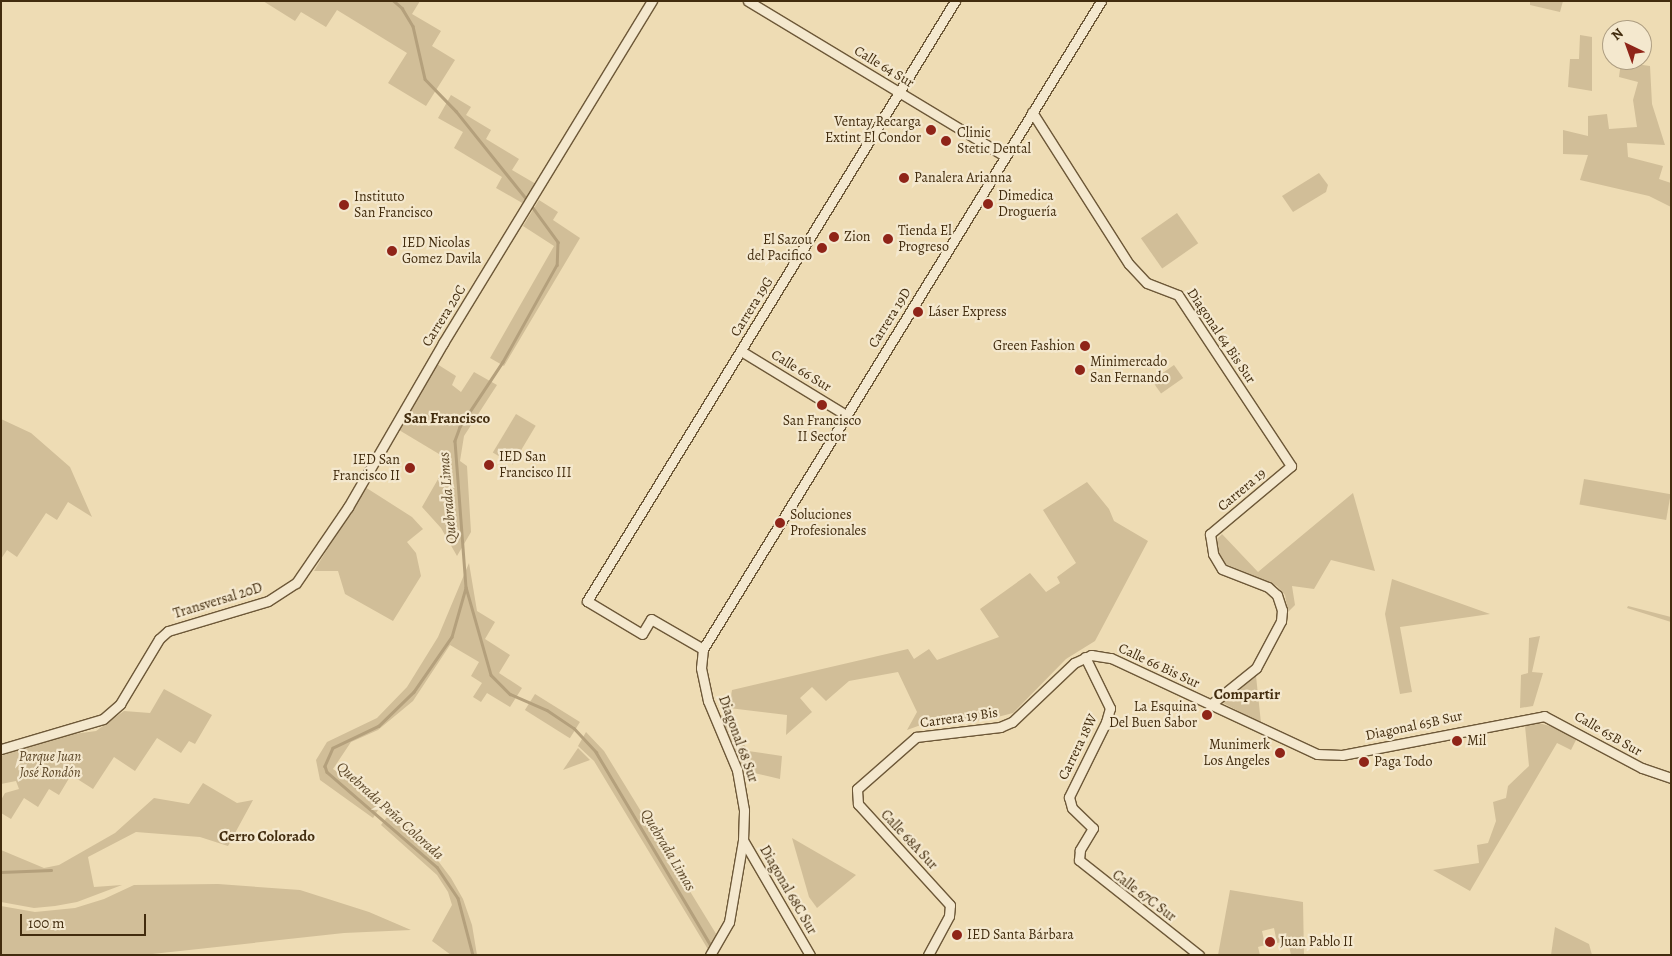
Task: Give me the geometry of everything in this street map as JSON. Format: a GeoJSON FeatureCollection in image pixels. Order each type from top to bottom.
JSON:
{"type":"FeatureCollection","features":[{"type":"Feature","properties":{"kind":"street","name":"Carrera 20C"},"geometry":{"type":"LineString","coordinates":[[286,591],[307,568],[348,507],[443,343],[530,205],[652,1]]}},
{"type":"Feature","properties":{"kind":"street","name":"Calle 64 Sur"},"geometry":{"type":"LineString","coordinates":[[748,1],[1005,156]]}},
{"type":"Feature","properties":{"kind":"street","name":"Carrera 19G"},"geometry":{"type":"LineString","coordinates":[[703,649],[651,620],[642,634],[587,601],[955,1]]}},
{"type":"Feature","properties":{"kind":"street","name":"Carrera 19D"},"geometry":{"type":"LineString","coordinates":[[703,649],[1101,1]]}},
{"type":"Feature","properties":{"kind":"street","name":"Diagonal 64 Bis Sur"},"geometry":{"type":"LineString","coordinates":[[1032,112],[1129,264],[1147,283],[1178,296],[1291,466]]}},
{"type":"Feature","properties":{"kind":"street","name":"Calle 66 Sur"},"geometry":{"type":"LineString","coordinates":[[742,351],[846,415]]}},
{"type":"Feature","properties":{"kind":"street","name":"Carrera 19"},"geometry":{"type":"LineString","coordinates":[[1210,705],[1247,677],[1261,662],[1281,621],[1282,605],[1273,591],[1228,573],[1216,562],[1210,534],[1291,466]]}},
{"type":"Feature","properties":{"kind":"street","name":"Transversal 20D"},"geometry":{"type":"LineString","coordinates":[[1,749],[103,719],[120,704],[159,639],[179,625],[268,601],[286,591]]}},
{"type":"Feature","properties":{"kind":"street","name":"Diagonal 68 Sur"},"geometry":{"type":"LineString","coordinates":[[703,649],[701,668],[708,701],[740,780],[744,810],[743,840],[728,922],[719,942],[710,955]]}},
{"type":"Feature","properties":{"kind":"street","name":"Calle 66 Bis Sur"},"geometry":{"type":"LineString","coordinates":[[1085,657],[1111,658],[1301,749]]}},
{"type":"Feature","properties":{"kind":"street","name":"Carrera 18W"},"geometry":{"type":"LineString","coordinates":[[1078,855],[1093,828],[1072,808],[1069,797],[1106,722],[1110,708],[1085,657]]}},
{"type":"Feature","properties":{"kind":"street","name":"Carrera 19 Bis"},"geometry":{"type":"LineString","coordinates":[[858,786],[916,737],[1000,727],[1012,722],[1074,663],[1085,657]]}},
{"type":"Feature","properties":{"kind":"street","name":"Diagonal 65B Sur"},"geometry":{"type":"LineString","coordinates":[[1301,749],[1317,754],[1342,755],[1533,716]]}},
{"type":"Feature","properties":{"kind":"street","name":"Calle 65B Sur"},"geometry":{"type":"LineString","coordinates":[[1533,716],[1555,719],[1642,768],[1671,778]]}},
{"type":"Feature","properties":{"kind":"street","name":"Calle 68A Sur"},"geometry":{"type":"LineString","coordinates":[[858,786],[855,797],[858,804],[948,902],[951,910],[928,955]]}},
{"type":"Feature","properties":{"kind":"street","name":"Diagonal 68C Sur"},"geometry":{"type":"LineString","coordinates":[[743,840],[810,955]]}},
{"type":"Feature","properties":{"kind":"street","name":"Calle 67C Sur"},"geometry":{"type":"LineString","coordinates":[[1078,855],[1082,866],[1199,955]]}},
{"type":"Feature","properties":{"kind":"green space"},"geometry":{"type":"Polygon","coordinates":[[[263,1],[420,1],[412,14],[441,31],[432,46],[455,60],[426,106],[388,83],[407,53],[337,10],[326,27],[301,12],[295,21],[263,1]]]}},
{"type":"Feature","properties":{"kind":"green space"},"geometry":{"type":"Polygon","coordinates":[[[1530,1],[1563,1],[1560,12],[1530,5],[1530,1]]]}},
{"type":"Feature","properties":{"kind":"green space"},"geometry":{"type":"Polygon","coordinates":[[[1580,35],[1592,37],[1592,91],[1568,87],[1570,59],[1579,59],[1580,35]]]}},
{"type":"Feature","properties":{"kind":"green space"},"geometry":{"type":"Polygon","coordinates":[[[1620,70],[1650,70],[1652,104],[1665,145],[1627,143],[1628,157],[1663,166],[1659,179],[1671,183],[1671,207],[1649,196],[1580,180],[1588,155],[1563,154],[1563,130],[1588,136],[1588,116],[1607,114],[1609,129],[1637,127],[1633,100],[1638,82],[1619,77],[1620,70]]]}},
{"type":"Feature","properties":{"kind":"green space"},"geometry":{"type":"Polygon","coordinates":[[[451,95],[471,107],[466,115],[491,130],[486,139],[519,159],[512,170],[536,184],[524,204],[496,188],[502,177],[454,148],[463,132],[438,118],[451,95]]]}},
{"type":"Feature","properties":{"kind":"green space"},"geometry":{"type":"Polygon","coordinates":[[[1319,173],[1328,185],[1326,192],[1293,212],[1282,196],[1319,173]]]}},
{"type":"Feature","properties":{"kind":"green space"},"geometry":{"type":"Polygon","coordinates":[[[539,200],[558,212],[553,220],[580,238],[504,366],[490,358],[554,246],[523,226],[539,200]]]}},
{"type":"Feature","properties":{"kind":"green space"},"geometry":{"type":"Polygon","coordinates":[[[1177,213],[1198,243],[1162,269],[1141,238],[1177,213]]]}},
{"type":"Feature","properties":{"kind":"green space"},"geometry":{"type":"Polygon","coordinates":[[[437,364],[456,376],[452,385],[461,392],[474,372],[497,385],[464,436],[460,461],[467,466],[471,532],[457,556],[441,528],[422,507],[449,460],[399,430],[437,364]]]}},
{"type":"Feature","properties":{"kind":"green space"},"geometry":{"type":"Polygon","coordinates":[[[1174,365],[1183,378],[1161,394],[1152,380],[1174,365]]]}},
{"type":"Feature","properties":{"kind":"green space"},"geometry":{"type":"Polygon","coordinates":[[[516,414],[536,426],[513,464],[493,453],[516,414]]]}},
{"type":"Feature","properties":{"kind":"green space"},"geometry":{"type":"Polygon","coordinates":[[[1,419],[31,433],[70,467],[92,517],[68,502],[57,520],[46,513],[17,557],[7,550],[1,559],[1,419]]]}},
{"type":"Feature","properties":{"kind":"green space"},"geometry":{"type":"Polygon","coordinates":[[[1584,479],[1671,494],[1666,520],[1579,505],[1584,479]]]}},
{"type":"Feature","properties":{"kind":"green space"},"geometry":{"type":"Polygon","coordinates":[[[1087,482],[1109,509],[1114,521],[1148,541],[1095,641],[1066,659],[1013,713],[986,720],[929,722],[907,730],[917,712],[898,672],[849,681],[826,701],[812,687],[800,698],[812,712],[786,735],[787,715],[729,708],[732,690],[908,649],[914,659],[929,649],[937,660],[999,637],[980,609],[1030,573],[1046,592],[1060,583],[1057,577],[1076,563],[1043,510],[1087,482]]]}},
{"type":"Feature","properties":{"kind":"green space"},"geometry":{"type":"Polygon","coordinates":[[[365,487],[412,517],[423,529],[407,542],[416,553],[421,576],[393,621],[345,594],[338,571],[314,571],[365,487]]]}},
{"type":"Feature","properties":{"kind":"green space"},"geometry":{"type":"Polygon","coordinates":[[[1353,493],[1375,571],[1331,560],[1314,589],[1292,586],[1295,605],[1288,612],[1285,595],[1277,586],[1223,563],[1218,554],[1215,541],[1222,534],[1258,572],[1353,493]]]}},
{"type":"Feature","properties":{"kind":"green space"},"geometry":{"type":"Polygon","coordinates":[[[469,563],[477,611],[495,622],[485,639],[510,655],[499,673],[522,688],[510,707],[487,693],[481,702],[473,697],[482,683],[471,676],[479,662],[450,645],[413,701],[378,730],[351,742],[333,769],[358,786],[357,791],[381,805],[373,818],[320,780],[316,760],[327,742],[377,718],[407,687],[438,637],[469,563]]]}},
{"type":"Feature","properties":{"kind":"green space"},"geometry":{"type":"Polygon","coordinates":[[[1392,579],[1490,614],[1400,627],[1412,692],[1400,694],[1385,614],[1392,579]]]}},
{"type":"Feature","properties":{"kind":"green space"},"geometry":{"type":"Polygon","coordinates":[[[1628,606],[1671,617],[1671,622],[1627,608],[1628,606]]]}},
{"type":"Feature","properties":{"kind":"green space"},"geometry":{"type":"Polygon","coordinates":[[[1540,636],[1532,672],[1543,673],[1533,706],[1520,708],[1521,675],[1528,673],[1529,638],[1540,636]]]}},
{"type":"Feature","properties":{"kind":"green space"},"geometry":{"type":"Polygon","coordinates":[[[1256,676],[1261,723],[1223,703],[1256,676]]]}},
{"type":"Feature","properties":{"kind":"green space","name":"Parque Juan José Rondón"},"geometry":{"type":"Polygon","coordinates":[[[164,689],[212,715],[195,744],[189,741],[181,753],[157,738],[135,771],[114,757],[93,789],[71,775],[59,795],[49,789],[38,807],[24,798],[11,819],[1,813],[1,800],[5,793],[19,789],[16,781],[1,784],[1,756],[59,736],[96,731],[124,711],[150,713],[164,689]]]}},
{"type":"Feature","properties":{"kind":"green space"},"geometry":{"type":"Polygon","coordinates":[[[535,694],[580,722],[570,738],[525,710],[535,694]]]}},
{"type":"Feature","properties":{"kind":"green space"},"geometry":{"type":"Polygon","coordinates":[[[717,715],[728,716],[748,751],[782,756],[780,779],[741,770],[740,759],[717,715]]]}},
{"type":"Feature","properties":{"kind":"green space"},"geometry":{"type":"Polygon","coordinates":[[[1539,723],[1560,729],[1576,740],[1571,750],[1557,743],[1470,891],[1433,870],[1479,863],[1477,845],[1488,843],[1496,821],[1493,802],[1506,798],[1508,786],[1529,766],[1525,726],[1539,723]]]}},
{"type":"Feature","properties":{"kind":"green space"},"geometry":{"type":"Polygon","coordinates":[[[586,732],[604,751],[718,937],[709,951],[594,761],[578,746],[586,732]]]}},
{"type":"Feature","properties":{"kind":"green space"},"geometry":{"type":"Polygon","coordinates":[[[578,748],[590,760],[563,770],[578,748]]]}},
{"type":"Feature","properties":{"kind":"green space"},"geometry":{"type":"Polygon","coordinates":[[[203,783],[237,803],[253,800],[228,846],[200,837],[136,832],[88,857],[94,887],[122,885],[77,902],[55,906],[34,908],[1,902],[1,850],[44,868],[59,865],[115,833],[154,798],[189,804],[203,783]]]}},
{"type":"Feature","properties":{"kind":"green space"},"geometry":{"type":"Polygon","coordinates":[[[391,812],[420,837],[451,878],[463,899],[472,925],[477,955],[451,955],[432,941],[452,905],[448,892],[437,875],[381,825],[391,812]]]}},
{"type":"Feature","properties":{"kind":"green space"},"geometry":{"type":"Polygon","coordinates":[[[792,838],[856,875],[817,908],[809,897],[792,838]]]}},
{"type":"Feature","properties":{"kind":"green space"},"geometry":{"type":"Polygon","coordinates":[[[218,884],[300,890],[369,912],[411,930],[344,933],[143,955],[1,955],[1,906],[35,912],[75,908],[104,899],[134,885],[218,884]]]}},
{"type":"Feature","properties":{"kind":"green space"},"geometry":{"type":"Polygon","coordinates":[[[1230,890],[1303,902],[1304,955],[1291,955],[1288,941],[1277,943],[1274,928],[1262,931],[1265,945],[1258,947],[1260,955],[1218,955],[1230,890]]]}},
{"type":"Feature","properties":{"kind":"green space"},"geometry":{"type":"Polygon","coordinates":[[[1555,927],[1589,944],[1592,955],[1551,955],[1555,927]]]}},
{"type":"Feature","properties":{"kind":"waterway","name":"Quebrada Limas"},"geometry":{"type":"LineString","coordinates":[[394,1],[402,8],[413,26],[425,79],[456,111],[528,201]]}},
{"type":"Feature","properties":{"kind":"waterway","name":"Quebrada Limas"},"geometry":{"type":"LineString","coordinates":[[531,205],[558,242],[557,265],[503,362],[460,427],[455,441],[466,587],[491,675],[510,694],[547,710],[574,728],[596,752],[711,946]]}},
{"type":"Feature","properties":{"kind":"waterway","name":"Quebrada Peña Colorada"},"geometry":{"type":"LineString","coordinates":[[466,588],[452,637],[414,692],[379,726],[333,748],[325,766],[327,772],[437,867],[458,898],[473,955]]}},
{"type":"Feature","properties":{"kind":"waterway"},"geometry":{"type":"LineString","coordinates":[[1,872],[51,870]]}},
{"type":"Feature","properties":{"kind":"place","name":"Ventay Recarga Extint El Condor"},"geometry":{"type":"Point","coordinates":[931,130]}},
{"type":"Feature","properties":{"kind":"place","name":"Clinic Stetic Dental"},"geometry":{"type":"Point","coordinates":[946,141]}},
{"type":"Feature","properties":{"kind":"place","name":"Panalera Arianna"},"geometry":{"type":"Point","coordinates":[904,178]}},
{"type":"Feature","properties":{"kind":"place","name":"Dimedica Droguería"},"geometry":{"type":"Point","coordinates":[988,204]}},
{"type":"Feature","properties":{"kind":"place","name":"Instituto San Francisco"},"geometry":{"type":"Point","coordinates":[344,205]}},
{"type":"Feature","properties":{"kind":"place","name":"Zion"},"geometry":{"type":"Point","coordinates":[834,237]}},
{"type":"Feature","properties":{"kind":"place","name":"Tienda El Progreso"},"geometry":{"type":"Point","coordinates":[888,239]}},
{"type":"Feature","properties":{"kind":"place","name":"El Sazou del Pacifico"},"geometry":{"type":"Point","coordinates":[822,248]}},
{"type":"Feature","properties":{"kind":"place","name":"IED Nicolas Gomez Davila"},"geometry":{"type":"Point","coordinates":[392,251]}},
{"type":"Feature","properties":{"kind":"place","name":"Láser Express"},"geometry":{"type":"Point","coordinates":[918,312]}},
{"type":"Feature","properties":{"kind":"place","name":"Green Fashion"},"geometry":{"type":"Point","coordinates":[1085,346]}},
{"type":"Feature","properties":{"kind":"place","name":"Minimercado San Fernando"},"geometry":{"type":"Point","coordinates":[1080,370]}},
{"type":"Feature","properties":{"kind":"place","name":"San Francisco II Sector"},"geometry":{"type":"Point","coordinates":[822,405]}},
{"type":"Feature","properties":{"kind":"place","name":"IED San Francisco III"},"geometry":{"type":"Point","coordinates":[489,465]}},
{"type":"Feature","properties":{"kind":"place","name":"IED San Francisco II"},"geometry":{"type":"Point","coordinates":[410,468]}},
{"type":"Feature","properties":{"kind":"place","name":"Soluciones Profesionales"},"geometry":{"type":"Point","coordinates":[780,523]}},
{"type":"Feature","properties":{"kind":"place","name":"La Esquina Del Buen Sabor"},"geometry":{"type":"Point","coordinates":[1207,715]}},
{"type":"Feature","properties":{"kind":"place","name":"Mil"},"geometry":{"type":"Point","coordinates":[1457,741]}},
{"type":"Feature","properties":{"kind":"place","name":"Munimerk Los Angeles"},"geometry":{"type":"Point","coordinates":[1280,753]}},
{"type":"Feature","properties":{"kind":"place","name":"Paga Todo"},"geometry":{"type":"Point","coordinates":[1364,762]}},
{"type":"Feature","properties":{"kind":"place","name":"IED Santa Bárbara"},"geometry":{"type":"Point","coordinates":[957,935]}},
{"type":"Feature","properties":{"kind":"place","name":"Juan Pablo II"},"geometry":{"type":"Point","coordinates":[1270,942]}},
{"type":"Feature","properties":{"kind":"district","name":"San Francisco"},"geometry":{"type":"Point","coordinates":[447,419]}},
{"type":"Feature","properties":{"kind":"district","name":"Compartir"},"geometry":{"type":"Point","coordinates":[1247,695]}},
{"type":"Feature","properties":{"kind":"district","name":"Cerro Colorado"},"geometry":{"type":"Point","coordinates":[267,837]}}]}
